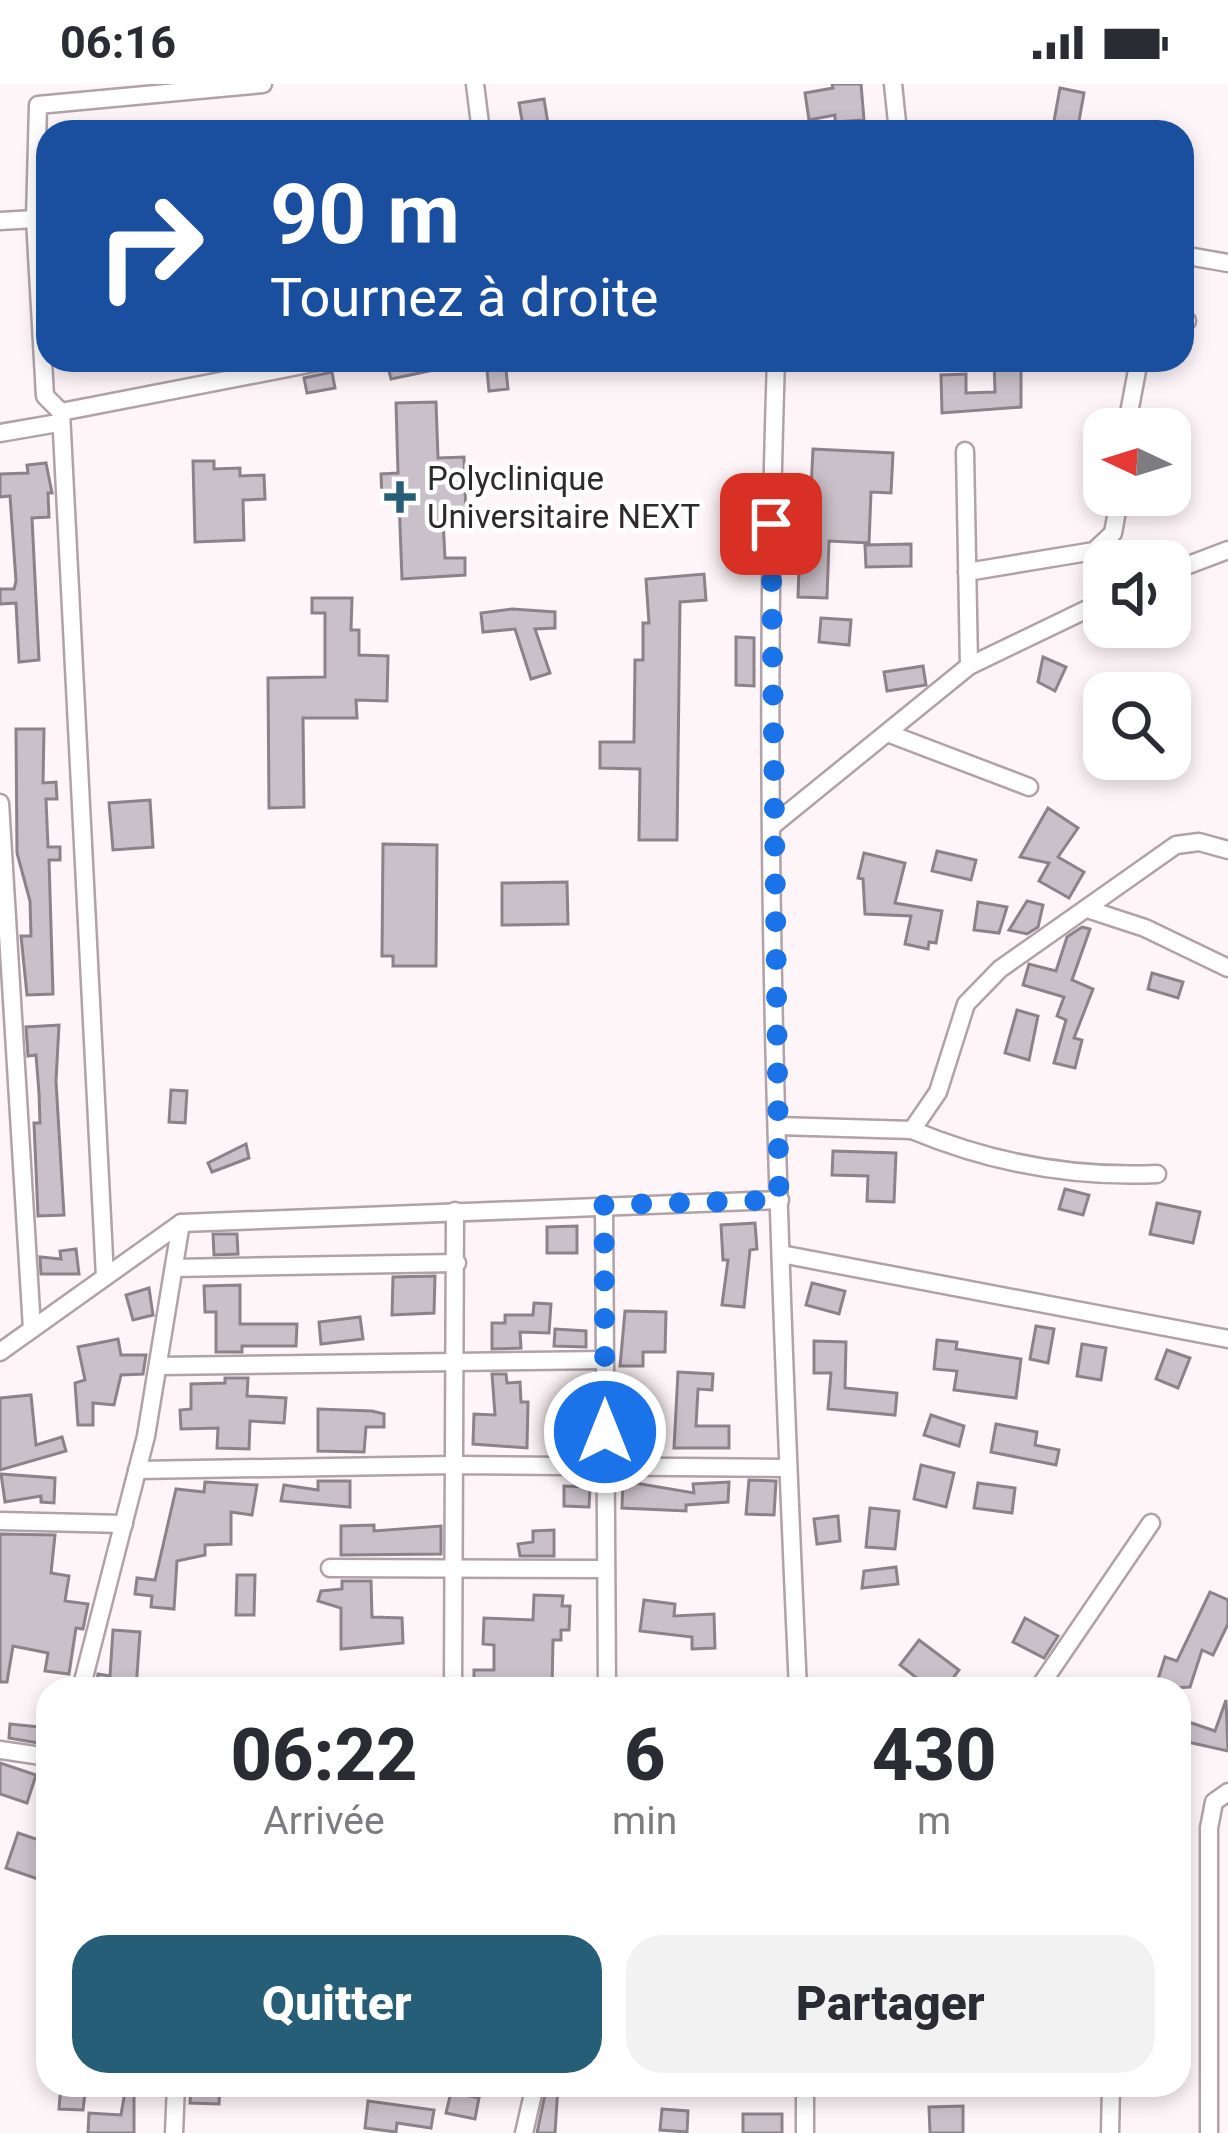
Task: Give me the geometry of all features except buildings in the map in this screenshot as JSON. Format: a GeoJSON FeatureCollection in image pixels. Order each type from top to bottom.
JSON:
{"type":"FeatureCollection","features":[{"type":"Feature","properties":{"kind":"street"},"geometry":{"type":"LineString","coordinates":[[38,120],[38,105],[262,84]]}},
{"type":"Feature","properties":{"kind":"street"},"geometry":{"type":"LineString","coordinates":[[475,84],[480,120]]}},
{"type":"Feature","properties":{"kind":"street"},"geometry":{"type":"LineString","coordinates":[[892,84],[896,120]]}},
{"type":"Feature","properties":{"kind":"street"},"geometry":{"type":"LineString","coordinates":[[36,215],[36,224]]}},
{"type":"Feature","properties":{"kind":"street"},"geometry":{"type":"LineString","coordinates":[[0,221],[35,219]]}},
{"type":"Feature","properties":{"kind":"street"},"geometry":{"type":"LineString","coordinates":[[1194,257],[1228,262]]}},
{"type":"Feature","properties":{"kind":"street"},"geometry":{"type":"LineString","coordinates":[[45,372],[45,396],[60,417],[105,1277]]}},
{"type":"Feature","properties":{"kind":"street"},"geometry":{"type":"LineString","coordinates":[[0,433],[272,372]]}},
{"type":"Feature","properties":{"kind":"street"},"geometry":{"type":"LineString","coordinates":[[776,372],[768,607],[779,1200],[797,1677]]}},
{"type":"Feature","properties":{"kind":"street"},"geometry":{"type":"LineString","coordinates":[[1130,408],[1137,372]]}},
{"type":"Feature","properties":{"kind":"street"},"geometry":{"type":"LineString","coordinates":[[965,451],[969,666]]}},
{"type":"Feature","properties":{"kind":"street"},"geometry":{"type":"LineString","coordinates":[[967,572],[1094,551],[1113,533],[1116,516]]}},
{"type":"Feature","properties":{"kind":"street"},"geometry":{"type":"LineString","coordinates":[[1191,564],[1228,550]]}},
{"type":"Feature","properties":{"kind":"street"},"geometry":{"type":"LineString","coordinates":[[772,826],[969,666],[1083,611]]}},
{"type":"Feature","properties":{"kind":"street"},"geometry":{"type":"LineString","coordinates":[[890,734],[1029,787]]}},
{"type":"Feature","properties":{"kind":"street"},"geometry":{"type":"LineString","coordinates":[[0,803],[5,997],[32,1329]]}},
{"type":"Feature","properties":{"kind":"street"},"geometry":{"type":"LineString","coordinates":[[912,1130],[938,1092],[966,1004],[1000,969],[1176,844],[1198,842],[1228,850]]}},
{"type":"Feature","properties":{"kind":"street"},"geometry":{"type":"LineString","coordinates":[[1087,909],[1145,928],[1228,968]]}},
{"type":"Feature","properties":{"kind":"street"},"geometry":{"type":"LineString","coordinates":[[778,1126],[912,1130],[968,1154],[1028,1167],[1157,1174]]}},
{"type":"Feature","properties":{"kind":"street"},"geometry":{"type":"LineString","coordinates":[[0,1352],[182,1223],[779,1200]]}},
{"type":"Feature","properties":{"kind":"street"},"geometry":{"type":"LineString","coordinates":[[604,1205],[607,1677]]}},
{"type":"Feature","properties":{"kind":"street"},"geometry":{"type":"LineString","coordinates":[[453,1677],[455,1211]]}},
{"type":"Feature","properties":{"kind":"street"},"geometry":{"type":"LineString","coordinates":[[84,1677],[137,1470],[182,1223]]}},
{"type":"Feature","properties":{"kind":"street"},"geometry":{"type":"LineString","coordinates":[[781,1254],[1228,1339]]}},
{"type":"Feature","properties":{"kind":"street"},"geometry":{"type":"LineString","coordinates":[[174,1268],[457,1262]]}},
{"type":"Feature","properties":{"kind":"street"},"geometry":{"type":"LineString","coordinates":[[158,1366],[605,1360]]}},
{"type":"Feature","properties":{"kind":"street"},"geometry":{"type":"LineString","coordinates":[[137,1470],[454,1465],[788,1468]]}},
{"type":"Feature","properties":{"kind":"street"},"geometry":{"type":"LineString","coordinates":[[0,1521],[124,1524]]}},
{"type":"Feature","properties":{"kind":"street"},"geometry":{"type":"LineString","coordinates":[[1047,1677],[1151,1523]]}},
{"type":"Feature","properties":{"kind":"street"},"geometry":{"type":"LineString","coordinates":[[329,1568],[606,1569]]}},
{"type":"Feature","properties":{"kind":"street"},"geometry":{"type":"LineString","coordinates":[[0,1750],[36,1755]]}},
{"type":"Feature","properties":{"kind":"street"},"geometry":{"type":"LineString","coordinates":[[1209,2133],[1209,1828],[1214,1802],[1228,1792]]}},
{"type":"Feature","properties":{"kind":"street"},"geometry":{"type":"LineString","coordinates":[[174,2133],[176,2097]]}},
{"type":"Feature","properties":{"kind":"street"},"geometry":{"type":"LineString","coordinates":[[524,2133],[532,2097]]}},
{"type":"Feature","properties":{"kind":"street"},"geometry":{"type":"LineString","coordinates":[[805,2097],[805,2133]]}},
{"type":"Feature","properties":{"kind":"street"},"geometry":{"type":"LineString","coordinates":[[1110,2133],[1111,2097]]}},
{"type":"Feature","properties":{"kind":"place","name":"Polyclinique Universitaire NEXT"},"geometry":{"type":"Point","coordinates":[400,497]}},
{"type":"Feature","properties":{"kind":"route"},"geometry":{"type":"LineString","coordinates":[[605,1432],[604,1205],[779,1200],[768,607],[771,524]]}}]}
